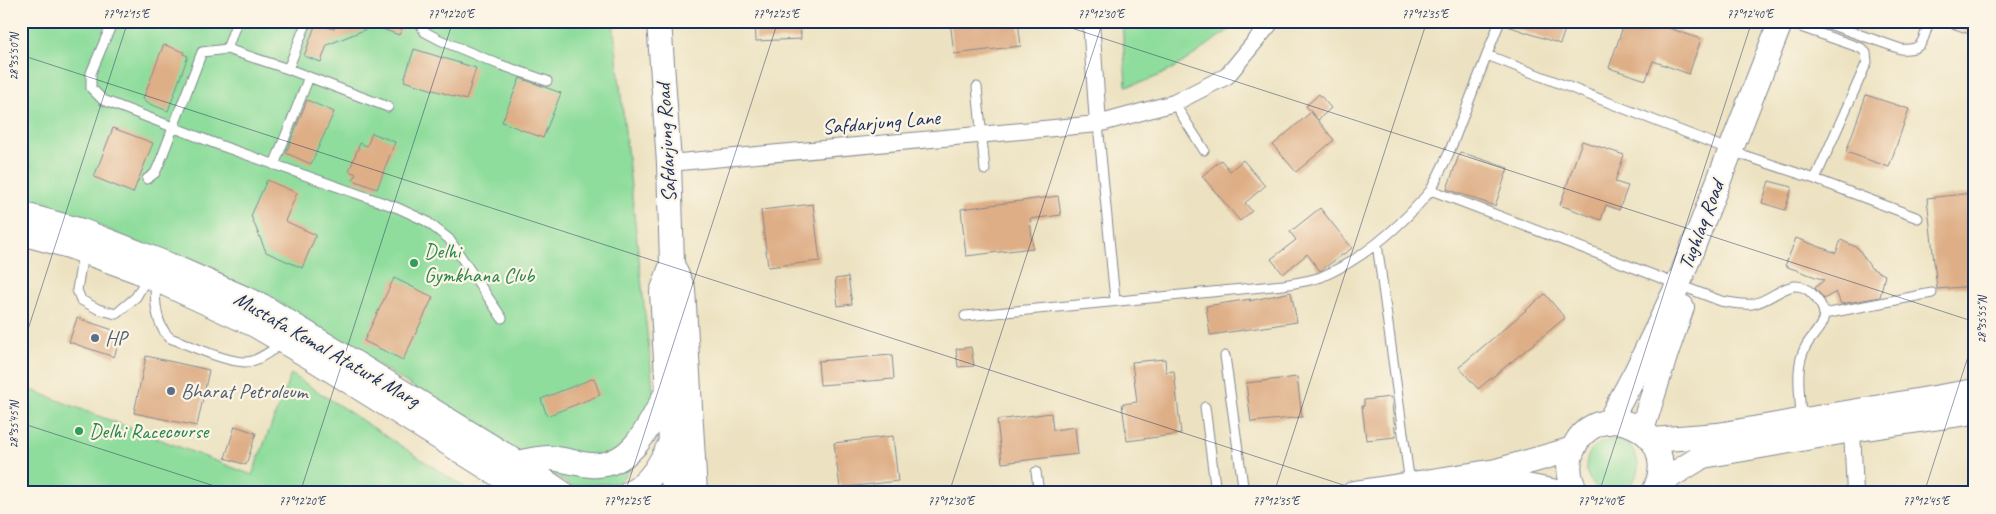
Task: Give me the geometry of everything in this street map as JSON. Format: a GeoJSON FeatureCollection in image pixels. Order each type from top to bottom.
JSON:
{"type":"FeatureCollection","features":[{"type":"Feature","properties":{"kind":"main road","name":"Safdarjung Road"},"geometry":{"type":"LineString","coordinates":[[659,21],[669,163],[672,264],[662,292],[674,493]]}},
{"type":"Feature","properties":{"kind":"main road","name":"Tughlaq Road"},"geometry":{"type":"LineString","coordinates":[[1608,422],[1683,287],[1789,22]]}},
{"type":"Feature","properties":{"kind":"main road","name":"Mustafa Kemal Ataturk Marg"},"geometry":{"type":"LineString","coordinates":[[21,214],[82,231],[169,265],[262,306],[563,492]]}},
{"type":"Feature","properties":{"kind":"main road","name":"Mustafa Kemal Ataturk Marg"},"geometry":{"type":"LineString","coordinates":[[21,233],[84,251],[152,277],[255,326],[528,493]]}},
{"type":"Feature","properties":{"kind":"main road","name":"Safdarjung Road"},"geometry":{"type":"LineString","coordinates":[[672,264],[683,289],[695,493]]}},
{"type":"Feature","properties":{"kind":"main road","name":"Tughlaq Road"},"geometry":{"type":"LineString","coordinates":[[1648,435],[1683,287]]}},
{"type":"Feature","properties":{"kind":"main road"},"geometry":{"type":"LineString","coordinates":[[1657,488],[1719,444],[1801,420],[1975,391]]}},
{"type":"Feature","properties":{"kind":"main road"},"geometry":{"type":"LineString","coordinates":[[518,463],[548,458],[592,465],[612,463],[630,451],[645,434],[668,392]]}},
{"type":"Feature","properties":{"kind":"main road"},"geometry":{"type":"LineString","coordinates":[[1577,493],[1572,484],[1569,470],[1573,449],[1583,434],[1591,428],[1608,422],[1626,423],[1648,435],[1719,444],[1852,430],[1975,412]]}},
{"type":"Feature","properties":{"kind":"main road"},"geometry":{"type":"LineString","coordinates":[[1648,435],[1661,460],[1657,488]]}},
{"type":"Feature","properties":{"kind":"main road"},"geometry":{"type":"LineString","coordinates":[[630,493],[648,479],[660,464],[671,442]]}},
{"type":"Feature","properties":{"kind":"main road"},"geometry":{"type":"LineString","coordinates":[[1354,493],[1496,471],[1573,449]]}},
{"type":"Feature","properties":{"kind":"main road"},"geometry":{"type":"LineString","coordinates":[[1464,493],[1503,486],[1526,486],[1562,493]]}},
{"type":"Feature","properties":{"kind":"street"},"geometry":{"type":"LineString","coordinates":[[1090,21],[1098,124]]}},
{"type":"Feature","properties":{"kind":"street","name":"Safdarjung Lane"},"geometry":{"type":"LineString","coordinates":[[669,163],[1098,124],[1174,103],[1227,76],[1272,21]]}},
{"type":"Feature","properties":{"kind":"street"},"geometry":{"type":"LineString","coordinates":[[1852,430],[1855,493]]}},
{"type":"Feature","properties":{"kind":"lane"},"geometry":{"type":"LineString","coordinates":[[114,21],[91,73],[91,88],[103,100],[173,128],[398,208],[426,221],[448,240],[502,318]]}},
{"type":"Feature","properties":{"kind":"lane"},"geometry":{"type":"LineString","coordinates":[[227,48],[237,21]]}},
{"type":"Feature","properties":{"kind":"lane"},"geometry":{"type":"LineString","coordinates":[[288,69],[307,21]]}},
{"type":"Feature","properties":{"kind":"lane"},"geometry":{"type":"LineString","coordinates":[[419,21],[425,32],[440,40],[498,64],[548,81]]}},
{"type":"Feature","properties":{"kind":"lane"},"geometry":{"type":"LineString","coordinates":[[965,316],[1292,283],[1319,278],[1351,262],[1377,244],[1410,215],[1431,190],[1449,153],[1500,21]]}},
{"type":"Feature","properties":{"kind":"lane"},"geometry":{"type":"LineString","coordinates":[[1820,21],[1909,50],[1916,49],[1921,44],[1929,21]]}},
{"type":"Feature","properties":{"kind":"lane"},"geometry":{"type":"LineString","coordinates":[[1789,22],[1861,48],[1867,57],[1867,62],[1815,179]]}},
{"type":"Feature","properties":{"kind":"lane"},"geometry":{"type":"LineString","coordinates":[[147,179],[155,173],[202,52],[227,48],[288,69],[388,108]]}},
{"type":"Feature","properties":{"kind":"lane"},"geometry":{"type":"LineString","coordinates":[[1487,55],[1737,153],[1815,179],[1918,218]]}},
{"type":"Feature","properties":{"kind":"lane"},"geometry":{"type":"LineString","coordinates":[[274,164],[309,77]]}},
{"type":"Feature","properties":{"kind":"lane"},"geometry":{"type":"LineString","coordinates":[[977,88],[985,170]]}},
{"type":"Feature","properties":{"kind":"lane"},"geometry":{"type":"LineString","coordinates":[[1174,103],[1204,150]]}},
{"type":"Feature","properties":{"kind":"lane"},"geometry":{"type":"LineString","coordinates":[[1098,124],[1115,300]]}},
{"type":"Feature","properties":{"kind":"lane"},"geometry":{"type":"LineString","coordinates":[[1431,190],[1721,301],[1751,304],[1761,302],[1783,289],[1798,286],[1806,288],[1821,304],[1824,314],[1822,323],[1805,348],[1802,357],[1800,375],[1801,420]]}},
{"type":"Feature","properties":{"kind":"lane"},"geometry":{"type":"LineString","coordinates":[[1377,244],[1410,484]]}},
{"type":"Feature","properties":{"kind":"lane"},"geometry":{"type":"LineString","coordinates":[[84,251],[79,269],[77,290],[81,300],[98,309],[116,314],[136,297],[152,277]]}},
{"type":"Feature","properties":{"kind":"lane"},"geometry":{"type":"LineString","coordinates":[[152,277],[160,324],[163,332],[170,338],[231,361],[250,362],[265,355],[284,342]]}},
{"type":"Feature","properties":{"kind":"lane"},"geometry":{"type":"LineString","coordinates":[[1824,314],[1932,293]]}},
{"type":"Feature","properties":{"kind":"lane"},"geometry":{"type":"LineString","coordinates":[[1225,356],[1244,493]]}},
{"type":"Feature","properties":{"kind":"lane"},"geometry":{"type":"LineString","coordinates":[[1205,407],[1216,493]]}},
{"type":"Feature","properties":{"kind":"lane"},"geometry":{"type":"LineString","coordinates":[[1036,472],[1039,493]]}},
{"type":"Feature","properties":{"kind":"green space","name":"Delhi Gymkhana Club"},"geometry":{"type":"Polygon","coordinates":[[[21,21],[613,21],[655,406],[646,453],[618,483],[571,486],[278,302],[97,225],[21,205],[21,21]]]}},
{"type":"Feature","properties":{"kind":"green space"},"geometry":{"type":"Polygon","coordinates":[[[1122,21],[1238,21],[1229,30],[1174,68],[1150,79],[1126,86],[1122,21]]]}},
{"type":"Feature","properties":{"kind":"green space","name":"Delhi Racecourse"},"geometry":{"type":"Polygon","coordinates":[[[291,374],[473,493],[21,493],[21,386],[252,475],[291,374]]]}},
{"type":"Feature","properties":{"kind":"green space"},"geometry":{"type":"Polygon","coordinates":[[[1607,440],[1617,440],[1627,444],[1634,451],[1638,466],[1634,481],[1627,488],[1617,492],[1607,492],[1597,488],[1590,481],[1586,471],[1586,461],[1590,451],[1597,444],[1607,440]]]}},
{"type":"Feature","properties":{"kind":"building"},"geometry":{"type":"Polygon","coordinates":[[[345,21],[405,21],[399,35],[374,26],[327,45],[321,62],[304,56],[316,23],[333,29],[345,21]]]}},
{"type":"Feature","properties":{"kind":"building"},"geometry":{"type":"Polygon","coordinates":[[[755,21],[800,21],[801,39],[756,41],[755,21]]]}},
{"type":"Feature","properties":{"kind":"building"},"geometry":{"type":"Polygon","coordinates":[[[950,21],[1018,21],[1021,46],[954,54],[950,21]]]}},
{"type":"Feature","properties":{"kind":"building"},"geometry":{"type":"Polygon","coordinates":[[[1506,21],[1568,21],[1560,44],[1505,25],[1506,21]]]}},
{"type":"Feature","properties":{"kind":"building"},"geometry":{"type":"Polygon","coordinates":[[[1625,21],[1657,21],[1657,24],[1701,39],[1689,74],[1653,61],[1646,80],[1609,68],[1625,21]]]}},
{"type":"Feature","properties":{"kind":"building"},"geometry":{"type":"Polygon","coordinates":[[[1938,21],[1975,21],[1975,36],[1937,23],[1938,21]]]}},
{"type":"Feature","properties":{"kind":"building"},"geometry":{"type":"Polygon","coordinates":[[[165,45],[184,52],[183,54],[188,56],[168,111],[145,102],[143,99],[165,45]]]}},
{"type":"Feature","properties":{"kind":"building"},"geometry":{"type":"Polygon","coordinates":[[[414,49],[476,68],[466,100],[404,81],[414,49]]]}},
{"type":"Feature","properties":{"kind":"building"},"geometry":{"type":"Polygon","coordinates":[[[520,78],[561,93],[543,138],[502,122],[520,78]]]}},
{"type":"Feature","properties":{"kind":"building"},"geometry":{"type":"Polygon","coordinates":[[[1319,94],[1331,108],[1318,120],[1306,106],[1319,94]]]}},
{"type":"Feature","properties":{"kind":"building"},"geometry":{"type":"Polygon","coordinates":[[[1866,95],[1909,109],[1889,167],[1846,152],[1866,95]]]}},
{"type":"Feature","properties":{"kind":"building"},"geometry":{"type":"Polygon","coordinates":[[[307,100],[334,112],[311,164],[286,153],[307,100]]]}},
{"type":"Feature","properties":{"kind":"building"},"geometry":{"type":"Polygon","coordinates":[[[1311,112],[1334,140],[1296,172],[1273,145],[1311,112]]]}},
{"type":"Feature","properties":{"kind":"building"},"geometry":{"type":"Polygon","coordinates":[[[113,128],[153,143],[133,193],[94,177],[113,128]]]}},
{"type":"Feature","properties":{"kind":"building"},"geometry":{"type":"Polygon","coordinates":[[[372,133],[395,142],[377,189],[353,180],[356,174],[349,171],[360,143],[367,146],[372,133]]]}},
{"type":"Feature","properties":{"kind":"building"},"geometry":{"type":"Polygon","coordinates":[[[1582,141],[1624,155],[1615,182],[1628,186],[1619,210],[1606,205],[1601,220],[1560,205],[1582,141]]]}},
{"type":"Feature","properties":{"kind":"building"},"geometry":{"type":"Polygon","coordinates":[[[1460,152],[1508,168],[1495,206],[1447,189],[1460,152]]]}},
{"type":"Feature","properties":{"kind":"building"},"geometry":{"type":"Polygon","coordinates":[[[1221,160],[1230,171],[1243,160],[1265,186],[1245,203],[1252,211],[1240,221],[1202,176],[1221,160]]]}},
{"type":"Feature","properties":{"kind":"building"},"geometry":{"type":"Polygon","coordinates":[[[267,180],[297,193],[285,221],[316,235],[302,268],[266,252],[251,216],[267,180]]]}},
{"type":"Feature","properties":{"kind":"building"},"geometry":{"type":"Polygon","coordinates":[[[1769,181],[1792,187],[1785,210],[1762,203],[1769,181]]]}},
{"type":"Feature","properties":{"kind":"building"},"geometry":{"type":"Polygon","coordinates":[[[1973,193],[1975,286],[1937,289],[1927,198],[1973,193]]]}},
{"type":"Feature","properties":{"kind":"building"},"geometry":{"type":"Polygon","coordinates":[[[1058,196],[1061,215],[1030,219],[1033,248],[966,256],[961,209],[1058,196]]]}},
{"type":"Feature","properties":{"kind":"building"},"geometry":{"type":"Polygon","coordinates":[[[813,204],[820,261],[768,267],[761,210],[813,204]]]}},
{"type":"Feature","properties":{"kind":"building"},"geometry":{"type":"Polygon","coordinates":[[[1320,208],[1352,248],[1320,271],[1307,254],[1283,274],[1271,259],[1296,240],[1290,232],[1320,208]]]}},
{"type":"Feature","properties":{"kind":"building"},"geometry":{"type":"Polygon","coordinates":[[[1796,238],[1836,253],[1841,240],[1858,248],[1871,268],[1885,275],[1880,297],[1841,304],[1836,292],[1824,299],[1815,288],[1824,280],[1785,266],[1796,238]]]}},
{"type":"Feature","properties":{"kind":"building"},"geometry":{"type":"Polygon","coordinates":[[[848,277],[852,304],[838,306],[835,279],[848,277]]]}},
{"type":"Feature","properties":{"kind":"building"},"geometry":{"type":"Polygon","coordinates":[[[394,278],[433,297],[403,360],[364,341],[394,278]]]}},
{"type":"Feature","properties":{"kind":"building"},"geometry":{"type":"Polygon","coordinates":[[[1291,292],[1297,322],[1210,335],[1206,306],[1251,299],[1249,301],[1291,292]]]}},
{"type":"Feature","properties":{"kind":"building"},"geometry":{"type":"Polygon","coordinates":[[[1545,294],[1565,318],[1478,389],[1459,367],[1545,294]]]}},
{"type":"Feature","properties":{"kind":"building","name":"HP"},"geometry":{"type":"Polygon","coordinates":[[[77,318],[122,333],[114,357],[69,342],[77,318]]]}},
{"type":"Feature","properties":{"kind":"building"},"geometry":{"type":"Polygon","coordinates":[[[971,347],[974,366],[958,367],[956,349],[971,347]]]}},
{"type":"Feature","properties":{"kind":"building"},"geometry":{"type":"Polygon","coordinates":[[[892,355],[894,379],[820,385],[818,361],[892,355]]]}},
{"type":"Feature","properties":{"kind":"building","name":"Bharat Petroleum"},"geometry":{"type":"Polygon","coordinates":[[[146,356],[209,370],[197,426],[134,413],[146,356]]]}},
{"type":"Feature","properties":{"kind":"building"},"geometry":{"type":"Polygon","coordinates":[[[1165,359],[1166,372],[1174,371],[1181,434],[1127,441],[1122,404],[1137,402],[1132,362],[1165,359]]]}},
{"type":"Feature","properties":{"kind":"building"},"geometry":{"type":"Polygon","coordinates":[[[1297,377],[1302,417],[1251,422],[1246,383],[1297,377]]]}},
{"type":"Feature","properties":{"kind":"building"},"geometry":{"type":"Polygon","coordinates":[[[594,378],[600,395],[547,416],[541,399],[594,378]]]}},
{"type":"Feature","properties":{"kind":"building"},"geometry":{"type":"Polygon","coordinates":[[[1391,397],[1396,437],[1366,440],[1362,406],[1364,406],[1364,400],[1391,397]]]}},
{"type":"Feature","properties":{"kind":"building"},"geometry":{"type":"Polygon","coordinates":[[[1051,413],[1053,430],[1075,427],[1078,454],[1002,463],[997,420],[1051,413]]]}},
{"type":"Feature","properties":{"kind":"building"},"geometry":{"type":"Polygon","coordinates":[[[235,426],[256,433],[246,465],[225,458],[235,426]]]}},
{"type":"Feature","properties":{"kind":"building"},"geometry":{"type":"Polygon","coordinates":[[[893,436],[898,481],[840,488],[834,443],[893,436]]]}},
{"type":"Feature","properties":{"kind":"place","name":"Delhi Gymkhana Club"},"geometry":{"type":"Point","coordinates":[414,263]}},
{"type":"Feature","properties":{"kind":"place","name":"HP"},"geometry":{"type":"Point","coordinates":[95,338]}},
{"type":"Feature","properties":{"kind":"place","name":"Bharat Petroleum"},"geometry":{"type":"Point","coordinates":[171,391]}},
{"type":"Feature","properties":{"kind":"place","name":"Delhi Racecourse"},"geometry":{"type":"Point","coordinates":[79,431]}}]}
